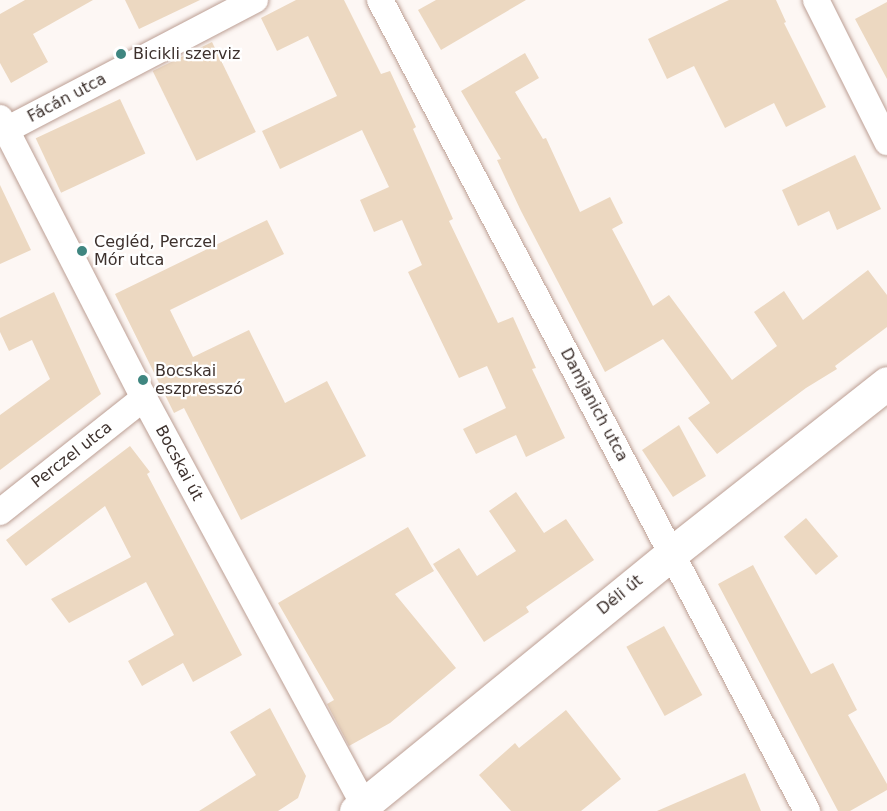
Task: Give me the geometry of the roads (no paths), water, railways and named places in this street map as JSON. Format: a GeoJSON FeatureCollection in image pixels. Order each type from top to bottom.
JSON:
{"type":"FeatureCollection","features":[{"type":"Feature","properties":{"kind":"street","name":"Fácán utca"},"geometry":{"type":"LineString","coordinates":[[3,124],[255,0]]}},
{"type":"Feature","properties":{"kind":"street","name":"Damjanich utca"},"geometry":{"type":"LineString","coordinates":[[380,0],[807,811]]}},
{"type":"Feature","properties":{"kind":"street"},"geometry":{"type":"LineString","coordinates":[[816,0],[887,142]]}},
{"type":"Feature","properties":{"kind":"street","name":"Bocskai út"},"geometry":{"type":"LineString","coordinates":[[3,124],[360,808]]}},
{"type":"Feature","properties":{"kind":"street","name":"Déli út"},"geometry":{"type":"LineString","coordinates":[[360,808],[672,553],[887,383]]}},
{"type":"Feature","properties":{"kind":"street","name":"Perczel utca"},"geometry":{"type":"LineString","coordinates":[[0,512],[144,398]]}},
{"type":"Feature","properties":{"kind":"place","name":"Bicikli szerviz"},"geometry":{"type":"Point","coordinates":[121,54]}},
{"type":"Feature","properties":{"kind":"place","name":"Cegléd, Perczel Mór utca"},"geometry":{"type":"Point","coordinates":[82,251]}},
{"type":"Feature","properties":{"kind":"place","name":"Bocskai eszpresszó"},"geometry":{"type":"Point","coordinates":[143,380]}}]}
